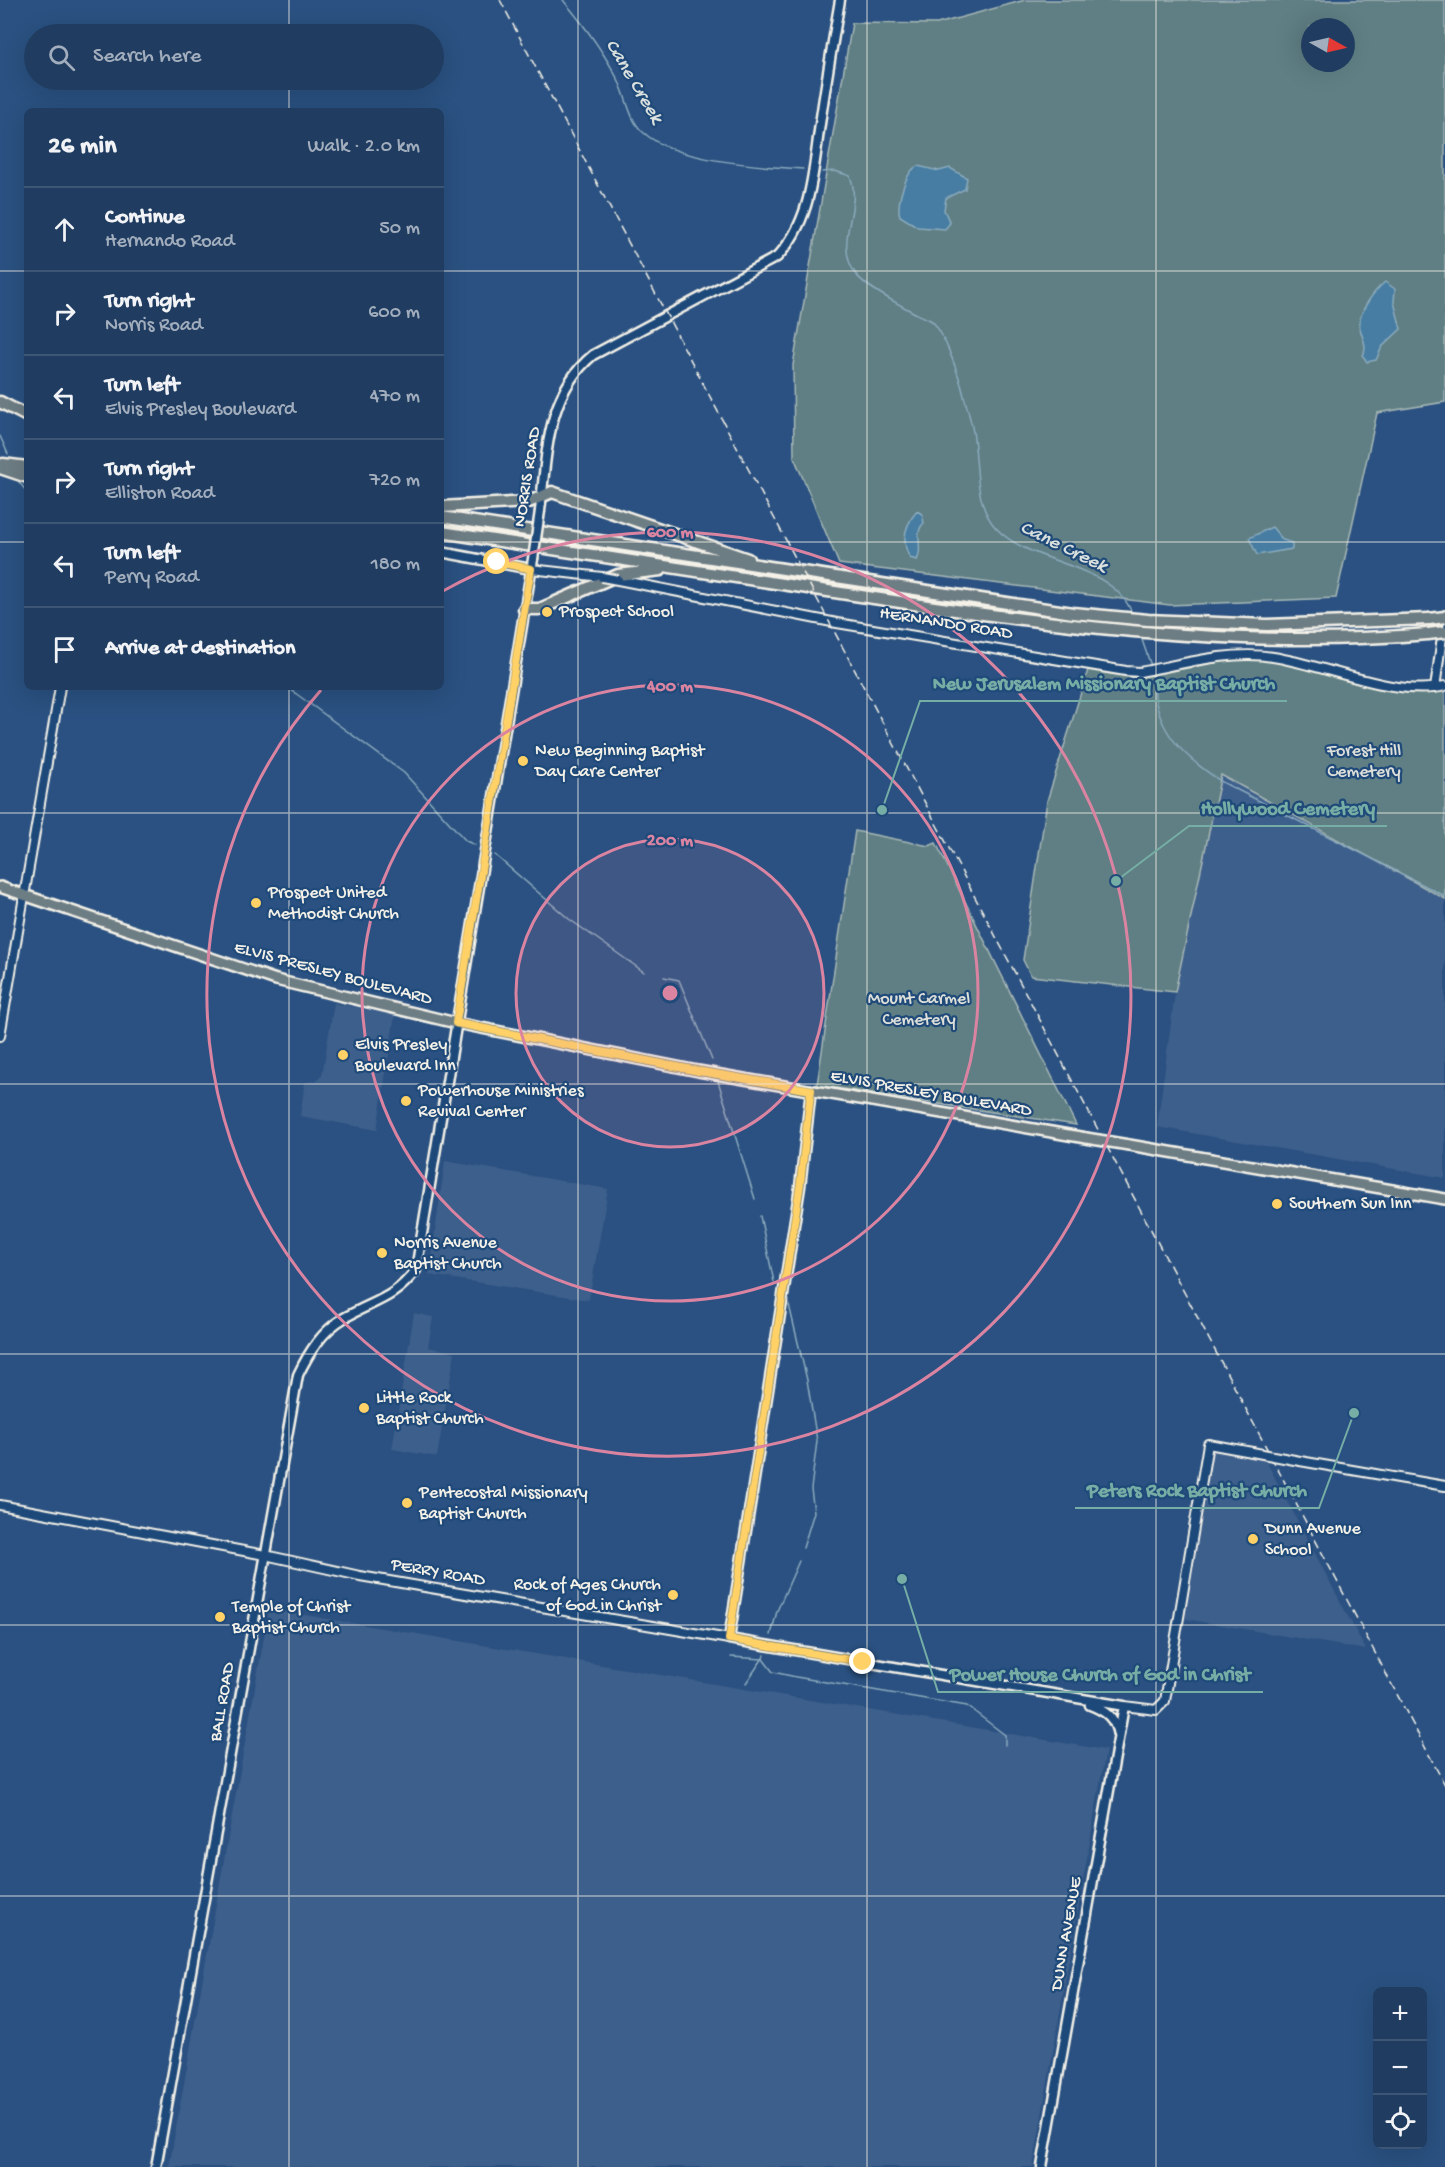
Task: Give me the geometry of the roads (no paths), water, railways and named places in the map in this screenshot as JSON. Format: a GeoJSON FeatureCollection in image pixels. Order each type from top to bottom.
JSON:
{"type":"FeatureCollection","features":[{"type":"Feature","properties":{"kind":"highway"},"geometry":{"type":"LineString","coordinates":[[0,402],[24,414]]}},
{"type":"Feature","properties":{"kind":"highway"},"geometry":{"type":"LineString","coordinates":[[0,466],[24,467]]}},
{"type":"Feature","properties":{"kind":"highway"},"geometry":{"type":"LineString","coordinates":[[0,466],[24,476]]}},
{"type":"Feature","properties":{"kind":"highway"},"geometry":{"type":"LineString","coordinates":[[444,507],[529,502],[552,492],[777,568]]}},
{"type":"Feature","properties":{"kind":"highway"},"geometry":{"type":"LineString","coordinates":[[444,517],[1017,605],[1148,620],[1290,625],[1429,619],[1445,615]]}},
{"type":"Feature","properties":{"kind":"highway"},"geometry":{"type":"LineString","coordinates":[[444,532],[1050,625],[1150,634],[1311,639],[1445,632]]}},
{"type":"Feature","properties":{"kind":"highway"},"geometry":{"type":"LineString","coordinates":[[524,609],[540,609],[618,575],[684,569]]}},
{"type":"Feature","properties":{"kind":"main road","name":"NORRIS ROAD"},"geometry":{"type":"LineString","coordinates":[[398,1291],[416,1270],[556,407],[564,388],[578,368],[593,356],[777,257],[792,242],[813,180],[840,0]]}},
{"type":"Feature","properties":{"kind":"main road","name":"HERNANDO ROAD"},"geometry":{"type":"LineString","coordinates":[[444,553],[531,569]]}},
{"type":"Feature","properties":{"kind":"main road","name":"ELVIS PRESLEY BOULEVARD"},"geometry":{"type":"LineString","coordinates":[[0,887],[276,980],[456,1023],[681,1068],[1445,1198]]}},
{"type":"Feature","properties":{"kind":"main road"},"geometry":{"type":"LineString","coordinates":[[729,1639],[800,1186],[811,1090]]}},
{"type":"Feature","properties":{"kind":"main road","name":"BALL ROAD"},"geometry":{"type":"LineString","coordinates":[[156,2167],[294,1391],[306,1358],[323,1335],[344,1318],[398,1291]]}},
{"type":"Feature","properties":{"kind":"main road","name":"PERRY ROAD"},"geometry":{"type":"LineString","coordinates":[[729,1639],[1124,1706]]}},
{"type":"Feature","properties":{"kind":"main road"},"geometry":{"type":"LineString","coordinates":[[1070,1698],[1102,1709],[1115,1724],[1119,1738]]}},
{"type":"Feature","properties":{"kind":"main road","name":"DUNN AVENUE"},"geometry":{"type":"LineString","coordinates":[[1042,2167],[1124,1706]]}},
{"type":"Feature","properties":{"kind":"street","name":"HERNANDO ROAD"},"geometry":{"type":"LineString","coordinates":[[531,569],[602,577],[837,623],[1140,672],[1245,655],[1273,656],[1413,690],[1445,686]]}},
{"type":"Feature","properties":{"kind":"street"},"geometry":{"type":"LineString","coordinates":[[1435,688],[1445,615]]}},
{"type":"Feature","properties":{"kind":"street"},"geometry":{"type":"LineString","coordinates":[[0,1036],[59,690]]}},
{"type":"Feature","properties":{"kind":"street","name":"PERRY ROAD"},"geometry":{"type":"LineString","coordinates":[[1124,1706],[1156,1710],[1165,1701],[1208,1444],[1445,1486]]}},
{"type":"Feature","properties":{"kind":"street","name":"PERRY ROAD"},"geometry":{"type":"LineString","coordinates":[[0,1505],[265,1555],[360,1576],[729,1639]]}},
{"type":"Feature","properties":{"kind":"waterway","name":"Cane Creek"},"geometry":{"type":"LineString","coordinates":[[563,0],[608,61],[620,84],[632,117],[644,133],[659,143],[697,156],[742,164],[803,169]]}},
{"type":"Feature","properties":{"kind":"waterway","name":"Cane Creek"},"geometry":{"type":"LineString","coordinates":[[822,172],[835,171],[850,176],[853,200],[847,249],[849,261],[855,273],[866,284],[883,295],[932,321],[947,346],[971,423],[980,495],[989,518],[996,528],[1029,550],[1089,574],[1107,584],[1122,596],[1132,613]]}},
{"type":"Feature","properties":{"kind":"waterway"},"geometry":{"type":"LineString","coordinates":[[0,436],[8,454]]}},
{"type":"Feature","properties":{"kind":"waterway"},"geometry":{"type":"LineString","coordinates":[[19,482],[24,488]]}},
{"type":"Feature","properties":{"kind":"waterway","name":"Cane Creek"},"geometry":{"type":"LineString","coordinates":[[1141,637],[1151,666]]}},
{"type":"Feature","properties":{"kind":"waterway","name":"Cane Creek"},"geometry":{"type":"LineString","coordinates":[[1153,674],[1158,711],[1170,736],[1199,765],[1222,782],[1445,896]]}},
{"type":"Feature","properties":{"kind":"waterway"},"geometry":{"type":"LineString","coordinates":[[291,690],[404,773],[466,841],[475,845]]}},
{"type":"Feature","properties":{"kind":"waterway"},"geometry":{"type":"LineString","coordinates":[[495,855],[569,919],[644,972]]}},
{"type":"Feature","properties":{"kind":"waterway"},"geometry":{"type":"LineString","coordinates":[[664,977],[679,980],[712,1060]]}},
{"type":"Feature","properties":{"kind":"waterway"},"geometry":{"type":"LineString","coordinates":[[718,1081],[755,1199]]}},
{"type":"Feature","properties":{"kind":"waterway"},"geometry":{"type":"LineString","coordinates":[[760,1216],[774,1282]]}},
{"type":"Feature","properties":{"kind":"waterway"},"geometry":{"type":"LineString","coordinates":[[789,1305],[807,1380],[817,1441],[811,1489],[814,1512],[803,1548]]}},
{"type":"Feature","properties":{"kind":"waterway"},"geometry":{"type":"LineString","coordinates":[[771,1635],[777,1611],[799,1561]]}},
{"type":"Feature","properties":{"kind":"waterway"},"geometry":{"type":"LineString","coordinates":[[746,1683],[765,1655]]}},
{"type":"Feature","properties":{"kind":"waterway"},"geometry":{"type":"LineString","coordinates":[[731,1657],[763,1659],[773,1672],[796,1677],[967,1706],[1005,1735],[1005,1745]]}},
{"type":"Feature","properties":{"kind":"railway"},"geometry":{"type":"LineString","coordinates":[[500,0],[1445,1785]]}},
{"type":"Feature","properties":{"kind":"place","name":"Prospect School"},"geometry":{"type":"Point","coordinates":[547,612]}},
{"type":"Feature","properties":{"kind":"place","name":"New Beginning Baptist Day Care Center"},"geometry":{"type":"Point","coordinates":[523,761]}},
{"type":"Feature","properties":{"kind":"place","name":"New Jerusalem Missionary Baptist Church"},"geometry":{"type":"Point","coordinates":[882,810]}},
{"type":"Feature","properties":{"kind":"place","name":"Hollywood Cemetery"},"geometry":{"type":"Point","coordinates":[1116,881]}},
{"type":"Feature","properties":{"kind":"place","name":"Prospect United Methodist Church"},"geometry":{"type":"Point","coordinates":[256,903]}},
{"type":"Feature","properties":{"kind":"place","name":"Elvis Presley Boulevard Inn"},"geometry":{"type":"Point","coordinates":[343,1055]}},
{"type":"Feature","properties":{"kind":"place","name":"Powerhouse Ministries Revival Center"},"geometry":{"type":"Point","coordinates":[406,1101]}},
{"type":"Feature","properties":{"kind":"place","name":"Southern Sun Inn"},"geometry":{"type":"Point","coordinates":[1277,1204]}},
{"type":"Feature","properties":{"kind":"place","name":"Norris Avenue Baptist Church"},"geometry":{"type":"Point","coordinates":[382,1253]}},
{"type":"Feature","properties":{"kind":"place","name":"Little Rock Baptist Church"},"geometry":{"type":"Point","coordinates":[364,1408]}},
{"type":"Feature","properties":{"kind":"place","name":"Peters Rock Baptist Church"},"geometry":{"type":"Point","coordinates":[1354,1413]}},
{"type":"Feature","properties":{"kind":"place","name":"Pentecostal Missionary Baptist Church"},"geometry":{"type":"Point","coordinates":[407,1503]}},
{"type":"Feature","properties":{"kind":"place","name":"Dunn Avenue School"},"geometry":{"type":"Point","coordinates":[1253,1539]}},
{"type":"Feature","properties":{"kind":"place","name":"Power House Church of God in Christ"},"geometry":{"type":"Point","coordinates":[902,1579]}},
{"type":"Feature","properties":{"kind":"place","name":"Rock of Ages Church of God in Christ"},"geometry":{"type":"Point","coordinates":[673,1595]}},
{"type":"Feature","properties":{"kind":"place","name":"Temple of Christ Baptist Church"},"geometry":{"type":"Point","coordinates":[220,1617]}},
{"type":"Feature","properties":{"kind":"park label","name":"Forest Hill Cemetery"},"geometry":{"type":"Point","coordinates":[1364,762]}},
{"type":"Feature","properties":{"kind":"park label","name":"Mount Carmel Cemetery"},"geometry":{"type":"Point","coordinates":[919,1009]}}]}
